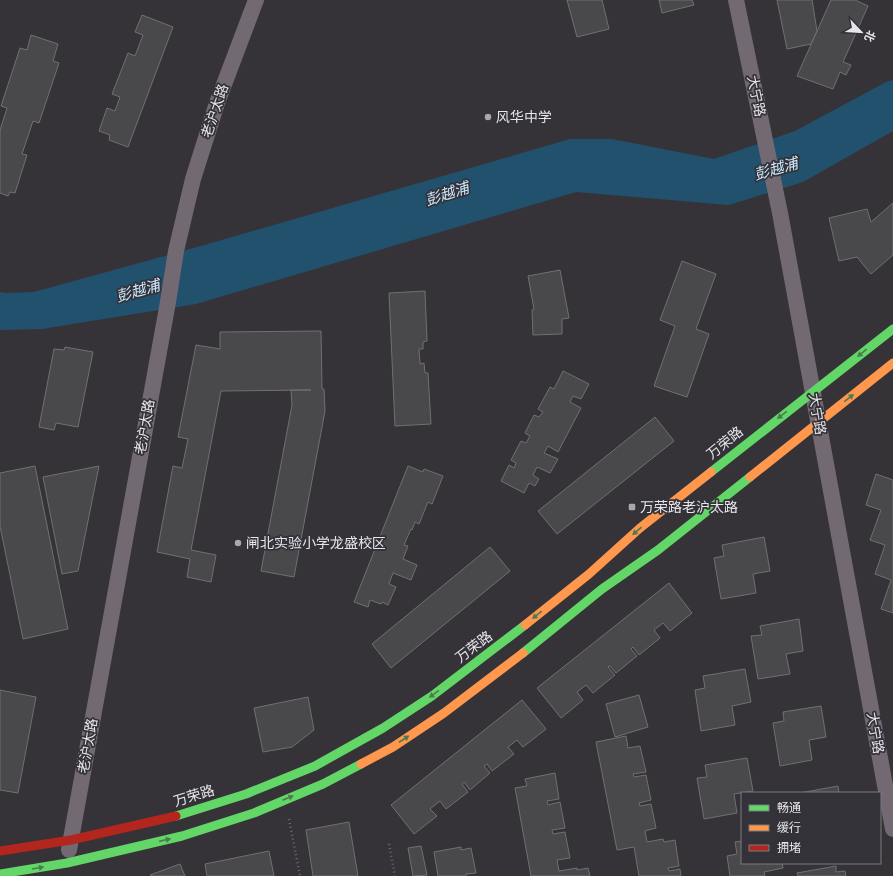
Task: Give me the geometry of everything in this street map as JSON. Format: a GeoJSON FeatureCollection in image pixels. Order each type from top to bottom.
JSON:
{"type":"FeatureCollection","features":[{"type":"Feature","properties":{"kind":"main road","name":"万荣路"},"geometry":{"type":"LineString","coordinates":[[0,851],[71,840],[176,816],[246,794],[315,766],[383,728],[432,696],[507,639],[589,574],[640,528],[893,329]]}},
{"type":"Feature","properties":{"kind":"main road"},"geometry":{"type":"LineString","coordinates":[[0,874],[67,863],[182,836],[254,813],[323,784],[386,750],[444,713],[520,655],[602,589],[658,550],[893,363]]}},
{"type":"Feature","properties":{"kind":"street","name":"老沪太路"},"geometry":{"type":"LineString","coordinates":[[67,863],[176,251],[193,179],[217,103],[256,0]]}},
{"type":"Feature","properties":{"kind":"street","name":"大宁路"},"geometry":{"type":"LineString","coordinates":[[736,0],[780,213],[893,829]]}},
{"type":"Feature","properties":{"kind":"path"},"geometry":{"type":"LineString","coordinates":[[286,800],[300,876]]}},
{"type":"Feature","properties":{"kind":"path"},"geometry":{"type":"LineString","coordinates":[[389,844],[395,876]]}},
{"type":"Feature","properties":{"kind":"water","name":"彭越浦"},"geometry":{"type":"Polygon","coordinates":[[[893,80],[893,131],[803,182],[729,205],[576,192],[196,304],[42,329],[0,330],[0,292],[34,292],[208,244],[570,139],[612,139],[714,159],[795,131],[886,82],[893,80]]]}},
{"type":"Feature","properties":{"kind":"building"},"geometry":{"type":"Polygon","coordinates":[[[567,0],[602,0],[609,29],[577,37],[567,0]]]}},
{"type":"Feature","properties":{"kind":"building"},"geometry":{"type":"Polygon","coordinates":[[[659,0],[692,0],[694,5],[662,13],[659,0]]]}},
{"type":"Feature","properties":{"kind":"building"},"geometry":{"type":"Polygon","coordinates":[[[777,0],[812,0],[817,31],[811,44],[787,49],[777,0]]]}},
{"type":"Feature","properties":{"kind":"building"},"geometry":{"type":"Polygon","coordinates":[[[831,0],[855,0],[868,6],[843,62],[851,65],[846,75],[840,72],[833,89],[797,76],[831,0]]]}},
{"type":"Feature","properties":{"kind":"building"},"geometry":{"type":"Polygon","coordinates":[[[142,15],[173,27],[128,147],[109,140],[110,135],[99,131],[107,108],[115,111],[120,97],[112,94],[128,53],[135,56],[143,35],[135,32],[142,15]]]}},
{"type":"Feature","properties":{"kind":"building"},"geometry":{"type":"Polygon","coordinates":[[[31,35],[58,44],[53,61],[59,63],[39,123],[33,121],[22,154],[27,155],[15,193],[10,192],[8,196],[0,193],[0,130],[7,108],[1,106],[20,48],[27,50],[31,35]]]}},
{"type":"Feature","properties":{"kind":"building"},"geometry":{"type":"Polygon","coordinates":[[[893,203],[893,255],[871,274],[857,257],[839,261],[829,218],[867,209],[871,222],[893,203]]]}},
{"type":"Feature","properties":{"kind":"building"},"geometry":{"type":"Polygon","coordinates":[[[682,261],[716,274],[696,329],[709,334],[687,397],[654,386],[675,326],[660,320],[682,261]]]}},
{"type":"Feature","properties":{"kind":"building"},"geometry":{"type":"Polygon","coordinates":[[[560,270],[569,318],[562,319],[562,334],[533,335],[532,310],[534,309],[528,276],[560,270]]]}},
{"type":"Feature","properties":{"kind":"building"},"geometry":{"type":"Polygon","coordinates":[[[425,291],[427,341],[423,342],[423,349],[419,349],[420,364],[424,363],[425,373],[428,373],[431,424],[395,426],[389,293],[425,291]]]}},
{"type":"Feature","properties":{"kind":"building"},"geometry":{"type":"Polygon","coordinates":[[[321,331],[322,389],[324,389],[325,411],[294,577],[261,571],[292,405],[291,390],[221,391],[191,550],[216,555],[211,582],[187,577],[190,559],[157,552],[173,466],[182,468],[188,439],[178,437],[196,345],[220,349],[220,332],[321,331]]]}},
{"type":"Feature","properties":{"kind":"building"},"geometry":{"type":"Polygon","coordinates":[[[65,347],[93,352],[78,427],[56,423],[54,430],[39,427],[54,349],[64,350],[65,347]]]}},
{"type":"Feature","properties":{"kind":"building"},"geometry":{"type":"Polygon","coordinates":[[[563,371],[589,384],[581,399],[573,396],[570,402],[581,408],[558,452],[548,446],[544,453],[558,459],[550,473],[537,467],[533,475],[539,479],[535,486],[529,483],[524,493],[501,481],[509,465],[514,468],[516,463],[511,460],[521,441],[526,443],[530,436],[525,433],[534,415],[539,417],[543,412],[538,409],[550,387],[554,389],[563,371]]]}},
{"type":"Feature","properties":{"kind":"building"},"geometry":{"type":"Polygon","coordinates":[[[655,417],[674,441],[557,534],[538,511],[655,417]]]}},
{"type":"Feature","properties":{"kind":"building"},"geometry":{"type":"Polygon","coordinates":[[[35,466],[68,629],[23,639],[0,526],[0,473],[35,466]]]}},
{"type":"Feature","properties":{"kind":"building"},"geometry":{"type":"Polygon","coordinates":[[[99,466],[78,571],[62,574],[43,477],[99,466]]]}},
{"type":"Feature","properties":{"kind":"building"},"geometry":{"type":"Polygon","coordinates":[[[408,466],[423,472],[424,469],[443,476],[432,504],[428,502],[419,524],[415,522],[404,545],[408,546],[403,559],[417,565],[411,580],[393,573],[389,584],[396,587],[388,605],[382,602],[381,604],[370,600],[368,607],[354,602],[408,466]]]}},
{"type":"Feature","properties":{"kind":"building"},"geometry":{"type":"Polygon","coordinates":[[[876,474],[893,480],[893,613],[881,609],[891,580],[875,574],[885,545],[870,540],[881,510],[866,505],[876,474]]]}},
{"type":"Feature","properties":{"kind":"building"},"geometry":{"type":"Polygon","coordinates":[[[764,537],[770,571],[753,574],[756,593],[721,599],[714,558],[724,556],[722,545],[764,537]]]}},
{"type":"Feature","properties":{"kind":"building"},"geometry":{"type":"Polygon","coordinates":[[[490,547],[510,571],[391,668],[372,644],[490,547]]]}},
{"type":"Feature","properties":{"kind":"building"},"geometry":{"type":"Polygon","coordinates":[[[669,583],[692,613],[670,631],[663,623],[654,630],[660,638],[639,655],[633,647],[631,649],[637,656],[616,673],[610,666],[608,667],[615,675],[593,693],[586,685],[577,692],[583,700],[561,718],[537,688],[669,583]]]}},
{"type":"Feature","properties":{"kind":"building"},"geometry":{"type":"Polygon","coordinates":[[[799,619],[803,651],[786,654],[790,674],[758,679],[751,636],[762,635],[760,626],[799,619]]]}},
{"type":"Feature","properties":{"kind":"building"},"geometry":{"type":"Polygon","coordinates":[[[745,669],[751,702],[732,706],[735,725],[701,731],[695,690],[705,688],[703,676],[745,669]]]}},
{"type":"Feature","properties":{"kind":"building"},"geometry":{"type":"Polygon","coordinates":[[[0,690],[36,697],[18,793],[0,790],[0,690]]]}},
{"type":"Feature","properties":{"kind":"building"},"geometry":{"type":"Polygon","coordinates":[[[639,695],[648,727],[615,737],[606,704],[639,695]]]}},
{"type":"Feature","properties":{"kind":"building"},"geometry":{"type":"Polygon","coordinates":[[[308,697],[314,730],[292,747],[263,752],[254,708],[308,697]]]}},
{"type":"Feature","properties":{"kind":"building"},"geometry":{"type":"Polygon","coordinates":[[[522,700],[546,729],[523,747],[517,740],[508,747],[514,754],[492,771],[487,764],[484,766],[490,773],[470,790],[464,782],[462,784],[468,792],[446,809],[440,801],[430,809],[437,816],[414,834],[391,805],[522,700]]]}},
{"type":"Feature","properties":{"kind":"building"},"geometry":{"type":"Polygon","coordinates":[[[821,706],[826,737],[809,740],[812,760],[780,766],[773,723],[784,721],[783,712],[821,706]]]}},
{"type":"Feature","properties":{"kind":"building"},"geometry":{"type":"Polygon","coordinates":[[[626,736],[628,748],[640,746],[646,772],[633,774],[634,777],[646,775],[651,800],[639,803],[640,806],[651,804],[656,828],[645,831],[647,842],[663,839],[664,842],[675,840],[679,866],[668,868],[669,871],[680,869],[681,876],[639,876],[634,847],[617,850],[596,742],[626,736]]]}},
{"type":"Feature","properties":{"kind":"building"},"geometry":{"type":"Polygon","coordinates":[[[747,758],[753,791],[734,794],[737,813],[704,819],[697,778],[707,777],[705,765],[747,758]]]}},
{"type":"Feature","properties":{"kind":"building"},"geometry":{"type":"Polygon","coordinates":[[[555,773],[559,799],[547,801],[548,805],[560,802],[565,828],[552,830],[553,834],[565,832],[570,858],[557,860],[559,871],[588,868],[590,876],[531,876],[515,788],[527,786],[525,779],[555,773]]]}},
{"type":"Feature","properties":{"kind":"building"},"geometry":{"type":"Polygon","coordinates":[[[838,786],[839,792],[805,792],[838,786]]]}},
{"type":"Feature","properties":{"kind":"building"},"geometry":{"type":"Polygon","coordinates":[[[349,822],[358,876],[313,876],[306,830],[349,822]]]}},
{"type":"Feature","properties":{"kind":"building"},"geometry":{"type":"Polygon","coordinates":[[[741,841],[741,864],[782,864],[783,868],[764,872],[765,876],[730,876],[727,856],[737,854],[735,842],[741,841]]]}},
{"type":"Feature","properties":{"kind":"building"},"geometry":{"type":"Polygon","coordinates":[[[421,846],[427,875],[413,876],[408,848],[421,846]]]}},
{"type":"Feature","properties":{"kind":"building"},"geometry":{"type":"Polygon","coordinates":[[[461,847],[461,850],[471,848],[476,873],[466,874],[466,876],[438,876],[434,852],[461,847]]]}},
{"type":"Feature","properties":{"kind":"building"},"geometry":{"type":"Polygon","coordinates":[[[269,851],[274,876],[207,876],[205,864],[269,851]]]}},
{"type":"Feature","properties":{"kind":"building"},"geometry":{"type":"Polygon","coordinates":[[[180,864],[185,876],[150,875],[180,864]]]}},
{"type":"Feature","properties":{"kind":"building"},"geometry":{"type":"Polygon","coordinates":[[[836,866],[836,872],[845,871],[846,876],[798,876],[797,873],[836,866]]]}},
{"type":"Feature","properties":{"kind":"traffic: fast"},"geometry":{"type":"LineString","coordinates":[[711,472],[893,329]]}},
{"type":"Feature","properties":{"kind":"traffic: fast"},"geometry":{"type":"LineString","coordinates":[[523,653],[602,589],[658,550],[750,477]]}},
{"type":"Feature","properties":{"kind":"traffic: fast"},"geometry":{"type":"LineString","coordinates":[[176,816],[246,794],[315,766],[383,728],[432,696],[525,625]]}},
{"type":"Feature","properties":{"kind":"traffic: fast"},"geometry":{"type":"LineString","coordinates":[[0,874],[67,863],[182,836],[254,813],[323,784],[361,764]]}},
{"type":"Feature","properties":{"kind":"traffic: slow"},"geometry":{"type":"LineString","coordinates":[[750,477],[893,363]]}},
{"type":"Feature","properties":{"kind":"traffic: slow"},"geometry":{"type":"LineString","coordinates":[[525,625],[589,574],[640,528],[711,472]]}},
{"type":"Feature","properties":{"kind":"traffic: slow"},"geometry":{"type":"LineString","coordinates":[[361,764],[393,747],[444,713],[523,653]]}},
{"type":"Feature","properties":{"kind":"traffic: jam"},"geometry":{"type":"LineString","coordinates":[[0,851],[71,840],[176,816]]}},
{"type":"Feature","properties":{"kind":"place","name":"风华中学"},"geometry":{"type":"Point","coordinates":[488,117]}},
{"type":"Feature","properties":{"kind":"place","name":"万荣路老沪太路"},"geometry":{"type":"Point","coordinates":[632,507]}},
{"type":"Feature","properties":{"kind":"place","name":"闸北实验小学龙盛校区"},"geometry":{"type":"Point","coordinates":[238,543]}}]}
